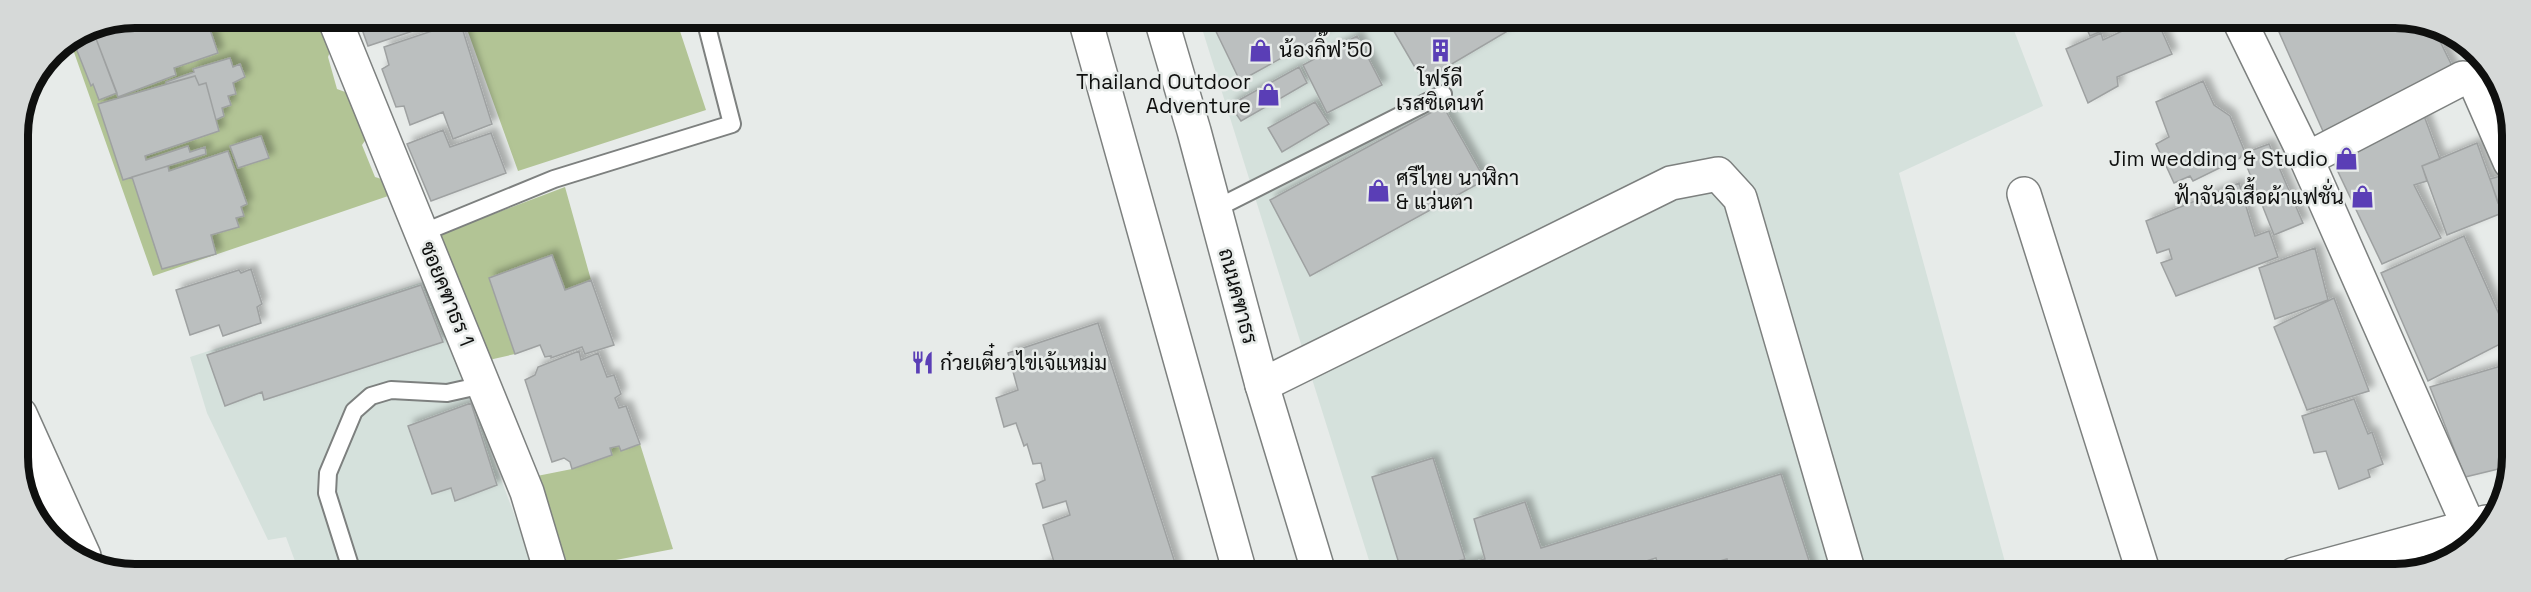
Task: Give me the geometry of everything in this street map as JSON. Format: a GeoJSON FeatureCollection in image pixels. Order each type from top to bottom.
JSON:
{"type":"FeatureCollection","features":[{"type":"Feature","properties":{"kind":"street"},"geometry":{"type":"LineString","coordinates":[[2243,28],[2307,159],[2478,524],[2335,563]]}},
{"type":"Feature","properties":{"kind":"street","name":"ซอยคฑาธร 1"},"geometry":{"type":"LineString","coordinates":[[338,29],[527,492],[548,564]]}},
{"type":"Feature","properties":{"kind":"street"},"geometry":{"type":"LineString","coordinates":[[1088,29],[1237,564]]}},
{"type":"Feature","properties":{"kind":"street","name":"ถนนคฑาธร"},"geometry":{"type":"LineString","coordinates":[[1164,29],[1262,385],[1316,563]]}},
{"type":"Feature","properties":{"kind":"street"},"geometry":{"type":"LineString","coordinates":[[2307,159],[2463,78],[2475,82],[2502,144]]}},
{"type":"Feature","properties":{"kind":"street"},"geometry":{"type":"LineString","coordinates":[[1262,385],[1671,183],[1718,174],[1740,198],[1845,563]]}},
{"type":"Feature","properties":{"kind":"street"},"geometry":{"type":"LineString","coordinates":[[2024,194],[2141,563]]}},
{"type":"Feature","properties":{"kind":"street"},"geometry":{"type":"LineString","coordinates":[[28,432],[80,548]]}},
{"type":"Feature","properties":{"kind":"lane"},"geometry":{"type":"LineString","coordinates":[[422,232],[554,179],[732,124],[708,29]]}},
{"type":"Feature","properties":{"kind":"lane"},"geometry":{"type":"LineString","coordinates":[[1215,209],[1443,94]]}},
{"type":"Feature","properties":{"kind":"lane"},"geometry":{"type":"LineString","coordinates":[[349,564],[327,493],[328,473],[354,411],[371,396],[391,390],[447,393],[483,385]]}},
{"type":"Feature","properties":{"kind":"shaded area"},"geometry":{"type":"Polygon","coordinates":[[[2013,28],[2043,106],[1899,173],[2005,563],[1370,563],[1202,29],[2013,28]]]}},
{"type":"Feature","properties":{"kind":"shaded area"},"geometry":{"type":"Polygon","coordinates":[[[426,281],[533,564],[296,564],[286,537],[268,540],[207,413],[190,357],[426,281]]]}},
{"type":"Feature","properties":{"kind":"green space"},"geometry":{"type":"Polygon","coordinates":[[[129,29],[323,29],[331,49],[328,57],[337,89],[348,93],[369,135],[362,145],[375,177],[388,181],[394,194],[153,276],[73,49],[101,34],[129,29]]]}},
{"type":"Feature","properties":{"kind":"green space"},"geometry":{"type":"Polygon","coordinates":[[[467,29],[679,29],[706,110],[518,171],[467,29]]]}},
{"type":"Feature","properties":{"kind":"green space"},"geometry":{"type":"Polygon","coordinates":[[[565,187],[591,280],[565,290],[552,255],[489,278],[515,354],[489,360],[438,235],[565,187]]]}},
{"type":"Feature","properties":{"kind":"green space"},"geometry":{"type":"Polygon","coordinates":[[[640,444],[673,549],[596,564],[567,564],[537,476],[572,469],[612,455],[610,448],[619,446],[621,451],[640,444]]]}},
{"type":"Feature","properties":{"kind":"building","name":"น้องกิ๊ฟ'50"},"geometry":{"type":"Polygon","coordinates":[[[1335,28],[1240,81],[1215,29],[1335,28]]]}},
{"type":"Feature","properties":{"kind":"building","name":"โฟร์ดี เรสซิเดนท์"},"geometry":{"type":"Polygon","coordinates":[[[1392,28],[1512,28],[1423,81],[1392,28]]]}},
{"type":"Feature","properties":{"kind":"building"},"geometry":{"type":"Polygon","coordinates":[[[2087,28],[2108,28],[2090,36],[2087,28]]]}},
{"type":"Feature","properties":{"kind":"building"},"geometry":{"type":"Polygon","coordinates":[[[2129,28],[2161,28],[2172,54],[2117,77],[2118,86],[2088,103],[2066,49],[2101,33],[2103,40],[2129,28]]]}},
{"type":"Feature","properties":{"kind":"building"},"geometry":{"type":"Polygon","coordinates":[[[2289,28],[2396,28],[2423,32],[2438,38],[2455,72],[2326,138],[2279,32],[2289,28]]]}},
{"type":"Feature","properties":{"kind":"building"},"geometry":{"type":"Polygon","coordinates":[[[129,29],[210,29],[218,53],[174,68],[176,75],[118,97],[95,37],[129,29]]]}},
{"type":"Feature","properties":{"kind":"building"},"geometry":{"type":"Polygon","coordinates":[[[362,29],[419,29],[368,46],[362,29]]]}},
{"type":"Feature","properties":{"kind":"building"},"geometry":{"type":"Polygon","coordinates":[[[438,29],[462,29],[492,124],[453,139],[443,112],[410,125],[404,106],[396,107],[382,69],[389,65],[384,47],[438,29]]]}},
{"type":"Feature","properties":{"kind":"building"},"geometry":{"type":"Polygon","coordinates":[[[1357,36],[1382,85],[1327,113],[1303,65],[1357,36]]]}},
{"type":"Feature","properties":{"kind":"building"},"geometry":{"type":"Polygon","coordinates":[[[95,37],[117,93],[99,100],[76,48],[95,37]]]}},
{"type":"Feature","properties":{"kind":"building"},"geometry":{"type":"Polygon","coordinates":[[[230,58],[233,67],[240,64],[245,77],[233,83],[236,94],[228,96],[231,105],[222,108],[224,116],[216,120],[206,83],[199,85],[195,76],[166,84],[166,82],[194,72],[193,69],[230,58]]]}},
{"type":"Feature","properties":{"kind":"building","name":"Thailand Outdoor Adventure"},"geometry":{"type":"Polygon","coordinates":[[[1299,67],[1307,83],[1241,121],[1230,105],[1299,67]]]}},
{"type":"Feature","properties":{"kind":"building"},"geometry":{"type":"Polygon","coordinates":[[[195,76],[199,85],[206,83],[219,131],[145,156],[146,160],[188,146],[190,152],[205,147],[206,154],[123,180],[98,104],[195,76]]]}},
{"type":"Feature","properties":{"kind":"building"},"geometry":{"type":"Polygon","coordinates":[[[2203,81],[2214,105],[2230,116],[2244,150],[2240,158],[2193,181],[2190,176],[2174,183],[2156,144],[2169,137],[2156,102],[2203,81]]]}},
{"type":"Feature","properties":{"kind":"building","name":"Thailand Outdoor Adventure"},"geometry":{"type":"Polygon","coordinates":[[[1315,102],[1329,124],[1282,152],[1268,128],[1315,102]]]}},
{"type":"Feature","properties":{"kind":"building","name":"ศรีไทย นาฬิกา & แว่นตา"},"geometry":{"type":"Polygon","coordinates":[[[1443,106],[1485,180],[1310,276],[1270,200],[1443,106]]]}},
{"type":"Feature","properties":{"kind":"building"},"geometry":{"type":"Polygon","coordinates":[[[2423,113],[2440,159],[2422,166],[2427,181],[2414,185],[2441,238],[2382,264],[2331,157],[2423,113]]]}},
{"type":"Feature","properties":{"kind":"building"},"geometry":{"type":"Polygon","coordinates":[[[443,130],[450,147],[491,133],[506,173],[431,201],[407,144],[443,130]]]}},
{"type":"Feature","properties":{"kind":"building"},"geometry":{"type":"Polygon","coordinates":[[[261,136],[269,158],[238,168],[230,146],[261,136]]]}},
{"type":"Feature","properties":{"kind":"building"},"geometry":{"type":"Polygon","coordinates":[[[2477,143],[2502,213],[2447,235],[2422,166],[2477,143]]]}},
{"type":"Feature","properties":{"kind":"building"},"geometry":{"type":"Polygon","coordinates":[[[2269,144],[2303,223],[2274,235],[2242,154],[2269,144]]]}},
{"type":"Feature","properties":{"kind":"building"},"geometry":{"type":"Polygon","coordinates":[[[228,151],[247,204],[241,207],[244,216],[236,218],[239,227],[211,235],[216,254],[162,269],[132,177],[168,166],[169,171],[228,151]]]}},
{"type":"Feature","properties":{"kind":"building"},"geometry":{"type":"Polygon","coordinates":[[[2502,176],[2502,201],[2498,203],[2490,179],[2502,176]]]}},
{"type":"Feature","properties":{"kind":"building"},"geometry":{"type":"Polygon","coordinates":[[[2239,183],[2255,236],[2269,231],[2278,257],[2176,296],[2161,263],[2172,259],[2169,249],[2157,253],[2146,221],[2239,183]]]}},
{"type":"Feature","properties":{"kind":"building"},"geometry":{"type":"Polygon","coordinates":[[[2464,236],[2502,321],[2502,343],[2428,381],[2381,273],[2464,236]]]}},
{"type":"Feature","properties":{"kind":"building"},"geometry":{"type":"Polygon","coordinates":[[[2315,248],[2328,300],[2275,319],[2259,268],[2315,248]]]}},
{"type":"Feature","properties":{"kind":"building"},"geometry":{"type":"Polygon","coordinates":[[[552,255],[565,290],[591,280],[614,345],[585,354],[582,347],[551,358],[551,356],[545,357],[540,345],[515,354],[489,278],[552,255]]]}},
{"type":"Feature","properties":{"kind":"building"},"geometry":{"type":"Polygon","coordinates":[[[251,269],[262,304],[257,307],[261,323],[223,336],[219,325],[190,335],[176,290],[239,270],[241,273],[251,269]]]}},
{"type":"Feature","properties":{"kind":"building"},"geometry":{"type":"Polygon","coordinates":[[[421,285],[443,342],[264,400],[262,392],[225,406],[207,355],[421,285]]]}},
{"type":"Feature","properties":{"kind":"building"},"geometry":{"type":"Polygon","coordinates":[[[2334,298],[2369,391],[2307,410],[2274,327],[2334,298]]]}},
{"type":"Feature","properties":{"kind":"building"},"geometry":{"type":"Polygon","coordinates":[[[1098,323],[1175,564],[1050,564],[1054,562],[1043,525],[1070,515],[1066,501],[1043,508],[1036,484],[1045,480],[1041,463],[1033,464],[1027,444],[1024,446],[1016,423],[1004,427],[996,398],[1018,390],[1008,353],[1098,323]]]}},
{"type":"Feature","properties":{"kind":"building"},"geometry":{"type":"Polygon","coordinates":[[[579,351],[581,360],[598,353],[607,377],[614,375],[621,394],[615,398],[619,408],[626,406],[640,444],[621,451],[619,446],[610,448],[612,455],[572,469],[570,462],[564,458],[552,462],[525,380],[535,375],[538,367],[579,351]]]}},
{"type":"Feature","properties":{"kind":"building"},"geometry":{"type":"Polygon","coordinates":[[[2502,366],[2501,468],[2465,477],[2430,387],[2502,366]]]}},
{"type":"Feature","properties":{"kind":"building"},"geometry":{"type":"Polygon","coordinates":[[[2354,399],[2368,434],[2372,432],[2383,464],[2368,470],[2370,477],[2339,489],[2326,451],[2314,453],[2302,416],[2354,399]]]}},
{"type":"Feature","properties":{"kind":"building"},"geometry":{"type":"Polygon","coordinates":[[[471,403],[497,485],[455,501],[451,488],[432,494],[408,426],[471,403]]]}},
{"type":"Feature","properties":{"kind":"building"},"geometry":{"type":"Polygon","coordinates":[[[1433,458],[1465,559],[1449,563],[1399,563],[1372,477],[1433,458]]]}},
{"type":"Feature","properties":{"kind":"building"},"geometry":{"type":"Polygon","coordinates":[[[1781,474],[1810,563],[1728,563],[1727,559],[1712,563],[1657,563],[1656,558],[1639,563],[1469,563],[1485,559],[1474,519],[1525,502],[1541,548],[1781,474]]]}},
{"type":"Feature","properties":{"kind":"place","name":"น้องกิ๊ฟ'50"},"geometry":{"type":"Point","coordinates":[1261,50]}},
{"type":"Feature","properties":{"kind":"place","name":"โฟร์ดี เรสซิเดนท์"},"geometry":{"type":"Point","coordinates":[1440,51]}},
{"type":"Feature","properties":{"kind":"place","name":"Thailand Outdoor Adventure"},"geometry":{"type":"Point","coordinates":[1269,94]}},
{"type":"Feature","properties":{"kind":"place","name":"Jim wedding & Studio"},"geometry":{"type":"Point","coordinates":[2346,159]}},
{"type":"Feature","properties":{"kind":"place","name":"ศรีไทย นาฬิกา & แว่นตา"},"geometry":{"type":"Point","coordinates":[1378,190]}},
{"type":"Feature","properties":{"kind":"place","name":"ฟ้าจันจิเสื้อผ้าแฟชั่น"},"geometry":{"type":"Point","coordinates":[2362,197]}},
{"type":"Feature","properties":{"kind":"place","name":"ก๋วยเตี๋ยวไข่เจ้แหม่ม"},"geometry":{"type":"Point","coordinates":[922,363]}}]}
